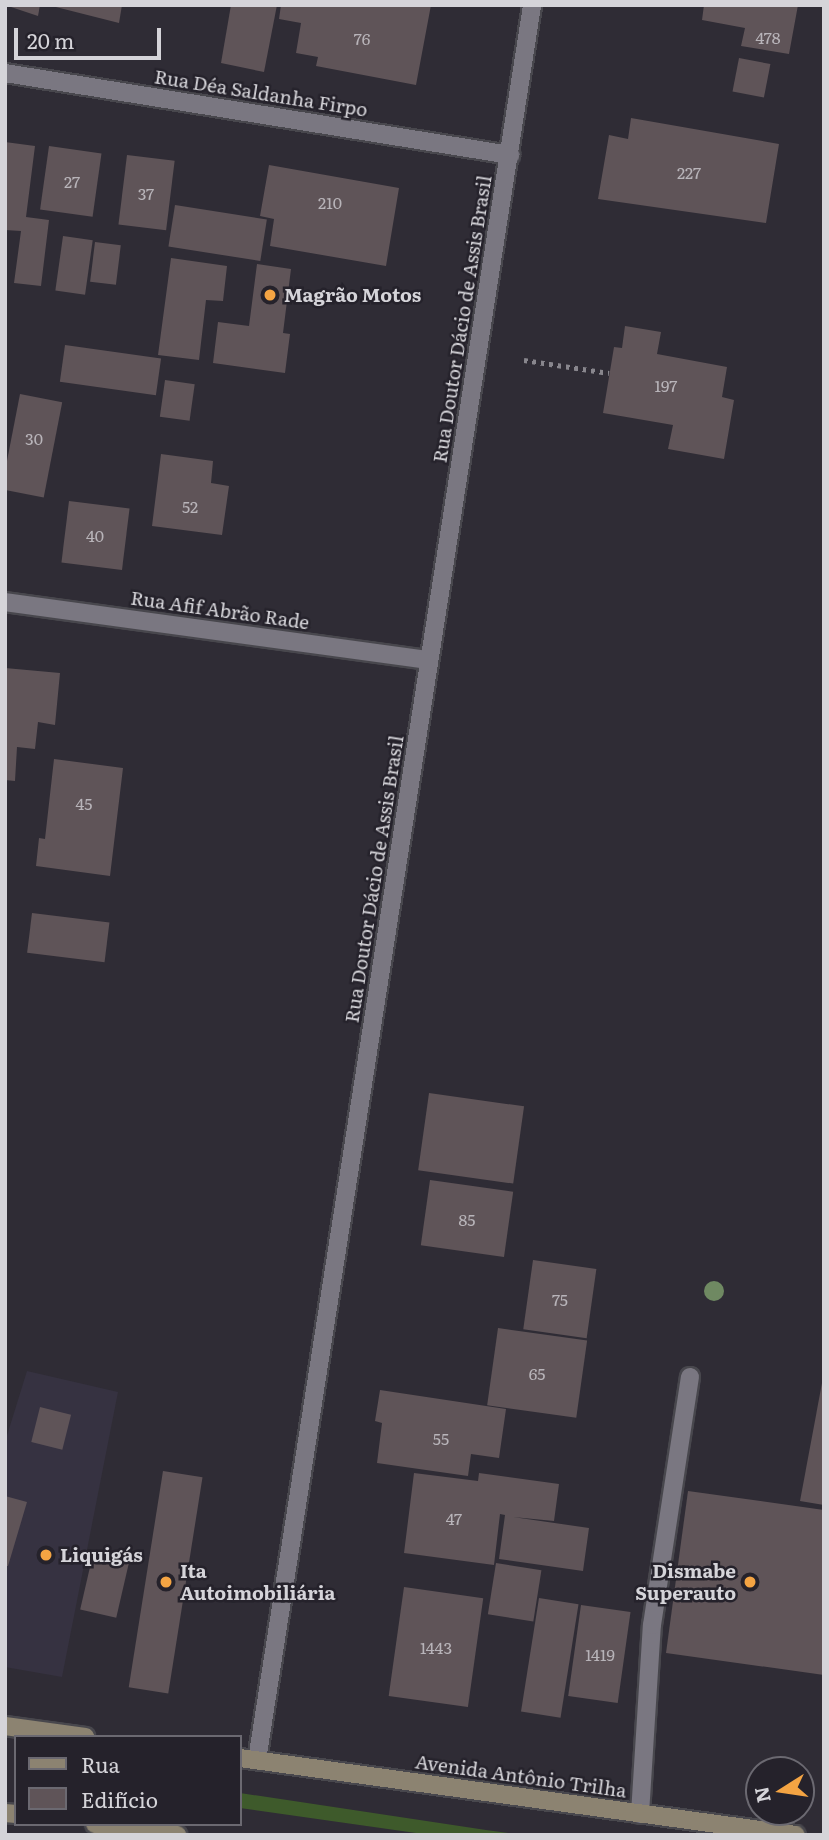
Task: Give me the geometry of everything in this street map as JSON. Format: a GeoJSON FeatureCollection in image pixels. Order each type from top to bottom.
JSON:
{"type":"FeatureCollection","features":[{"type":"Feature","properties":{"kind":"main road"},"geometry":{"type":"LineString","coordinates":[[5,1726],[70,1735]]}},
{"type":"Feature","properties":{"kind":"main road","name":"Avenida Antônio Trilha"},"geometry":{"type":"LineString","coordinates":[[248,1759],[796,1835]]}},
{"type":"Feature","properties":{"kind":"main road"},"geometry":{"type":"LineString","coordinates":[[110,1826],[177,1835]]}},
{"type":"Feature","properties":{"kind":"street","name":"Rua Doutor Dácio de Assis Brasil"},"geometry":{"type":"LineString","coordinates":[[248,1759],[429,660],[532,5]]}},
{"type":"Feature","properties":{"kind":"street","name":"Rua Déa Saldanha Firpo"},"geometry":{"type":"LineString","coordinates":[[5,73],[510,155]]}},
{"type":"Feature","properties":{"kind":"street","name":"Rua Afif Abrão Rade"},"geometry":{"type":"LineString","coordinates":[[5,602],[429,660]]}},
{"type":"Feature","properties":{"kind":"street"},"geometry":{"type":"LineString","coordinates":[[640,1814],[652,1625],[690,1377]]}},
{"type":"Feature","properties":{"kind":"path"},"geometry":{"type":"LineString","coordinates":[[524,360],[610,373]]}},
{"type":"Feature","properties":{"kind":"shaded area","name":"Liquigás"},"geometry":{"type":"Polygon","coordinates":[[[27,1371],[118,1392],[62,1677],[5,1667],[5,1442],[27,1371]]]}},
{"type":"Feature","properties":{"kind":"green space"},"geometry":{"type":"Polygon","coordinates":[[[242,1793],[523,1835],[430,1835],[242,1808],[242,1793]]]}},
{"type":"Feature","properties":{"kind":"building"},"geometry":{"type":"Polygon","coordinates":[[[5,5],[40,5],[38,16],[5,5]]]}},
{"type":"Feature","properties":{"kind":"building"},"geometry":{"type":"Polygon","coordinates":[[[48,5],[122,5],[119,23],[48,5]]]}},
{"type":"Feature","properties":{"kind":"building"},"geometry":{"type":"Polygon","coordinates":[[[231,5],[277,5],[264,72],[221,63],[231,5]]]}},
{"type":"Feature","properties":{"kind":"building"},"geometry":{"type":"Polygon","coordinates":[[[281,5],[431,5],[416,85],[316,66],[318,57],[296,53],[301,23],[279,19],[281,5]]]}},
{"type":"Feature","properties":{"kind":"building"},"geometry":{"type":"Polygon","coordinates":[[[704,5],[798,5],[789,54],[741,46],[745,28],[702,20],[704,5]]]}},
{"type":"Feature","properties":{"kind":"building"},"geometry":{"type":"Polygon","coordinates":[[[739,58],[770,64],[764,97],[733,91],[739,58]]]}},
{"type":"Feature","properties":{"kind":"building"},"geometry":{"type":"Polygon","coordinates":[[[631,118],[779,144],[766,223],[598,199],[609,135],[628,139],[631,118]]]}},
{"type":"Feature","properties":{"kind":"building"},"geometry":{"type":"Polygon","coordinates":[[[5,142],[35,146],[26,217],[49,220],[41,286],[14,283],[21,231],[5,230],[5,142]]]}},
{"type":"Feature","properties":{"kind":"building"},"geometry":{"type":"Polygon","coordinates":[[[49,146],[101,153],[93,217],[40,209],[49,146]]]}},
{"type":"Feature","properties":{"kind":"building"},"geometry":{"type":"Polygon","coordinates":[[[127,155],[175,161],[166,230],[118,224],[127,155]]]}},
{"type":"Feature","properties":{"kind":"building"},"geometry":{"type":"Polygon","coordinates":[[[269,165],[399,188],[386,266],[270,246],[274,219],[260,216],[269,165]]]}},
{"type":"Feature","properties":{"kind":"building"},"geometry":{"type":"Polygon","coordinates":[[[175,205],[267,220],[260,261],[168,246],[175,205]]]}},
{"type":"Feature","properties":{"kind":"building"},"geometry":{"type":"Polygon","coordinates":[[[63,236],[93,240],[85,295],[55,290],[63,236]]]}},
{"type":"Feature","properties":{"kind":"building"},"geometry":{"type":"Polygon","coordinates":[[[95,242],[121,245],[116,285],[90,282],[95,242]]]}},
{"type":"Feature","properties":{"kind":"building"},"geometry":{"type":"Polygon","coordinates":[[[171,258],[227,266],[223,301],[206,300],[199,360],[158,355],[171,258]]]}},
{"type":"Feature","properties":{"kind":"building","name":"Magrão Motos"},"geometry":{"type":"Polygon","coordinates":[[[257,264],[291,269],[283,333],[290,334],[285,373],[213,363],[218,322],[249,326],[257,264]]]}},
{"type":"Feature","properties":{"kind":"building"},"geometry":{"type":"Polygon","coordinates":[[[625,326],[661,332],[657,354],[727,367],[722,397],[734,400],[724,459],[668,449],[673,425],[603,413],[614,347],[622,348],[625,326]]]}},
{"type":"Feature","properties":{"kind":"building"},"geometry":{"type":"Polygon","coordinates":[[[65,345],[161,358],[156,395],[60,382],[65,345]]]}},
{"type":"Feature","properties":{"kind":"building"},"geometry":{"type":"Polygon","coordinates":[[[165,380],[195,384],[190,421],[160,417],[165,380]]]}},
{"type":"Feature","properties":{"kind":"building"},"geometry":{"type":"Polygon","coordinates":[[[20,394],[62,402],[44,497],[5,490],[5,471],[20,394]]]}},
{"type":"Feature","properties":{"kind":"building"},"geometry":{"type":"Polygon","coordinates":[[[161,454],[213,461],[211,483],[229,486],[222,535],[152,526],[161,454]]]}},
{"type":"Feature","properties":{"kind":"building"},"geometry":{"type":"Polygon","coordinates":[[[69,501],[130,508],[122,570],[61,563],[69,501]]]}},
{"type":"Feature","properties":{"kind":"building"},"geometry":{"type":"Polygon","coordinates":[[[5,668],[60,673],[55,725],[38,722],[35,749],[17,747],[15,781],[5,780],[5,668]]]}},
{"type":"Feature","properties":{"kind":"building"},"geometry":{"type":"Polygon","coordinates":[[[54,759],[123,768],[110,876],[36,866],[39,838],[45,839],[54,759]]]}},
{"type":"Feature","properties":{"kind":"building"},"geometry":{"type":"Polygon","coordinates":[[[32,913],[109,923],[105,962],[27,953],[32,913]]]}},
{"type":"Feature","properties":{"kind":"building"},"geometry":{"type":"Polygon","coordinates":[[[429,1093],[524,1106],[513,1184],[418,1170],[429,1093]]]}},
{"type":"Feature","properties":{"kind":"building"},"geometry":{"type":"Polygon","coordinates":[[[430,1180],[513,1192],[504,1257],[421,1245],[430,1180]]]}},
{"type":"Feature","properties":{"kind":"building"},"geometry":{"type":"Polygon","coordinates":[[[533,1260],[596,1269],[587,1338],[523,1329],[533,1260]]]}},
{"type":"Feature","properties":{"kind":"building"},"geometry":{"type":"Polygon","coordinates":[[[498,1328],[587,1341],[576,1418],[487,1405],[498,1328]]]}},
{"type":"Feature","properties":{"kind":"building"},"geometry":{"type":"Polygon","coordinates":[[[824,1383],[824,1505],[800,1501],[824,1383]]]}},
{"type":"Feature","properties":{"kind":"building"},"geometry":{"type":"Polygon","coordinates":[[[380,1390],[506,1409],[499,1458],[471,1454],[468,1476],[377,1463],[382,1423],[375,1421],[380,1390]]]}},
{"type":"Feature","properties":{"kind":"building"},"geometry":{"type":"Polygon","coordinates":[[[40,1407],[71,1415],[62,1450],[31,1442],[40,1407]]]}},
{"type":"Feature","properties":{"kind":"building","name":"Ita Autoimobiliária"},"geometry":{"type":"Polygon","coordinates":[[[163,1471],[203,1477],[168,1694],[129,1687],[163,1471]]]}},
{"type":"Feature","properties":{"kind":"building"},"geometry":{"type":"Polygon","coordinates":[[[414,1473],[478,1481],[479,1473],[559,1484],[554,1521],[513,1517],[589,1528],[583,1571],[499,1559],[505,1515],[500,1514],[494,1565],[404,1553],[414,1473]]]}},
{"type":"Feature","properties":{"kind":"building","name":"Dismabe Superauto"},"geometry":{"type":"Polygon","coordinates":[[[688,1491],[824,1510],[824,1675],[666,1653],[688,1491]]]}},
{"type":"Feature","properties":{"kind":"building"},"geometry":{"type":"Polygon","coordinates":[[[5,1496],[27,1502],[8,1566],[5,1566],[5,1496]]]}},
{"type":"Feature","properties":{"kind":"building"},"geometry":{"type":"Polygon","coordinates":[[[93,1554],[129,1562],[116,1618],[80,1610],[93,1554]]]}},
{"type":"Feature","properties":{"kind":"building"},"geometry":{"type":"Polygon","coordinates":[[[496,1563],[541,1570],[533,1622],[488,1614],[496,1563]]]}},
{"type":"Feature","properties":{"kind":"building"},"geometry":{"type":"Polygon","coordinates":[[[404,1587],[483,1598],[468,1707],[389,1696],[404,1587]]]}},
{"type":"Feature","properties":{"kind":"building"},"geometry":{"type":"Polygon","coordinates":[[[539,1598],[579,1604],[561,1718],[521,1712],[539,1598]]]}},
{"type":"Feature","properties":{"kind":"building"},"geometry":{"type":"Polygon","coordinates":[[[581,1605],[631,1612],[618,1703],[568,1696],[581,1605]]]}},
{"type":"Feature","properties":{"kind":"place","name":"Magrão Motos"},"geometry":{"type":"Point","coordinates":[270,295]}},
{"type":"Feature","properties":{"kind":"place","name":"Liquigás"},"geometry":{"type":"Point","coordinates":[46,1555]}},
{"type":"Feature","properties":{"kind":"place","name":"Ita Autoimobiliária"},"geometry":{"type":"Point","coordinates":[166,1582]}},
{"type":"Feature","properties":{"kind":"place","name":"Dismabe Superauto"},"geometry":{"type":"Point","coordinates":[750,1582]}}]}
